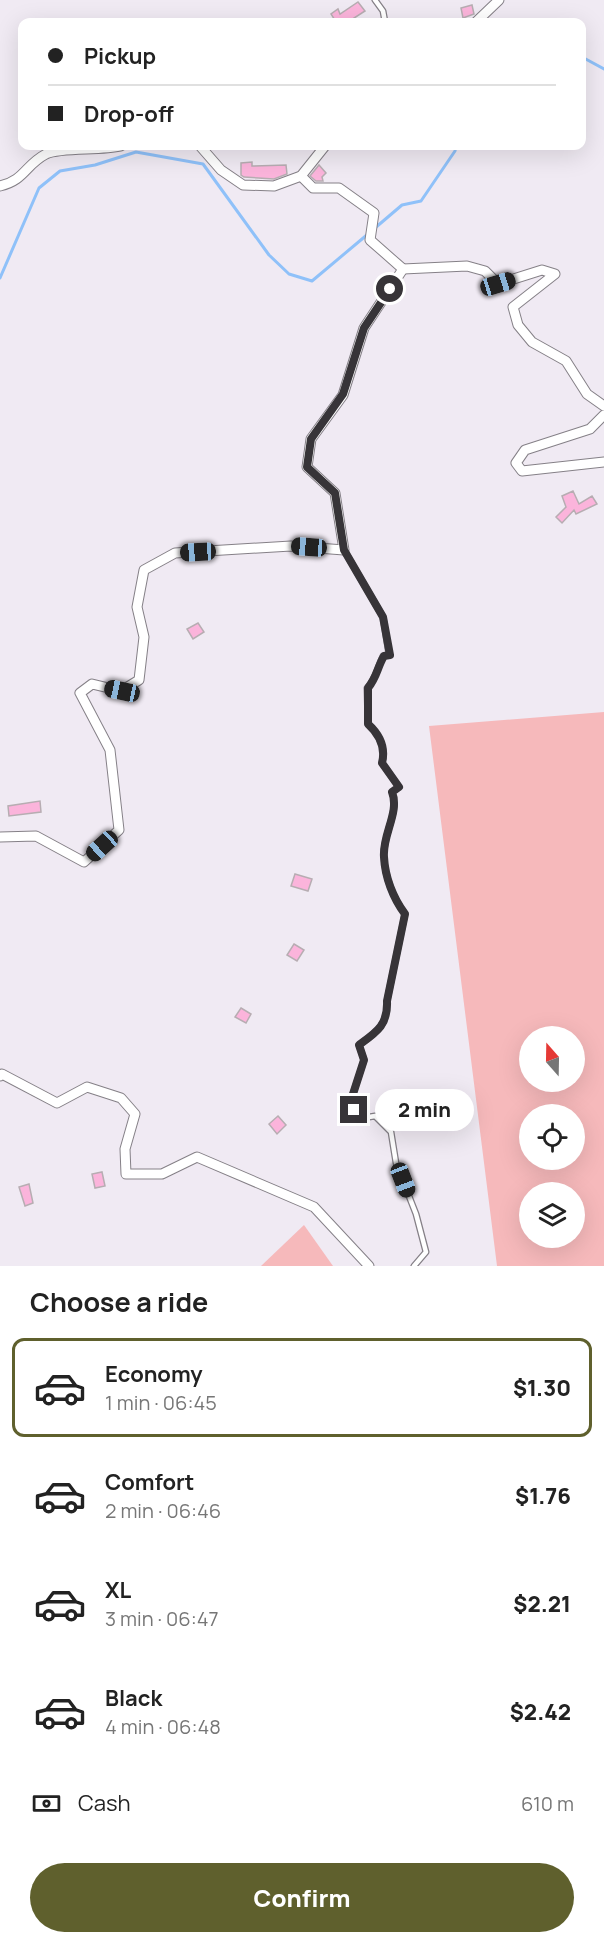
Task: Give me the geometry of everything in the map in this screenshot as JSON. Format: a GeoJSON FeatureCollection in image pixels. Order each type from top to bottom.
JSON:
{"type":"FeatureCollection","features":[{"type":"Feature","properties":{"kind":"street"},"geometry":{"type":"LineString","coordinates":[[480,18],[499,0]]}},
{"type":"Feature","properties":{"kind":"street"},"geometry":{"type":"LineString","coordinates":[[0,186],[16,182],[32,164],[47,153],[79,150]]}},
{"type":"Feature","properties":{"kind":"street"},"geometry":{"type":"LineString","coordinates":[[204,150],[221,170],[243,185],[274,186],[301,176],[323,150]]}},
{"type":"Feature","properties":{"kind":"street"},"geometry":{"type":"LineString","coordinates":[[301,176],[313,188],[339,188],[374,213],[370,240],[403,269],[467,266],[485,271],[498,284],[542,270],[555,274],[513,307],[518,325],[532,342],[566,361],[587,394],[604,406]]}},
{"type":"Feature","properties":{"kind":"street"},"geometry":{"type":"LineString","coordinates":[[0,837],[36,836],[84,862],[119,830],[110,750],[80,693],[92,684],[122,691],[139,680],[144,637],[137,607],[144,570],[175,553],[291,546],[344,550],[335,493],[307,467],[311,439],[343,394],[364,328],[403,269]]}},
{"type":"Feature","properties":{"kind":"street"},"geometry":{"type":"LineString","coordinates":[[604,415],[590,429],[525,450],[516,463],[522,471],[604,462]]}},
{"type":"Feature","properties":{"kind":"street"},"geometry":{"type":"LineString","coordinates":[[0,1076],[2,1074],[57,1103],[87,1087],[121,1098],[135,1114],[125,1149],[126,1174],[162,1174],[197,1157],[314,1207],[369,1266]]}},
{"type":"Feature","properties":{"kind":"lane"},"geometry":{"type":"LineString","coordinates":[[375,0],[383,11],[384,18]]}},
{"type":"Feature","properties":{"kind":"lane"},"geometry":{"type":"LineString","coordinates":[[344,550],[383,617],[387,630],[390,655],[384,656],[378,666],[377,678],[368,688],[368,724],[377,733],[385,753],[382,763],[399,787],[392,792],[396,801],[383,856],[393,897],[405,914],[387,1001],[388,1015],[380,1030],[359,1045],[364,1060],[353,1094],[354,1110],[363,1118],[375,1116],[391,1132],[396,1162],[416,1214],[426,1252],[414,1266]]}},
{"type":"Feature","properties":{"kind":"shaded area"},"geometry":{"type":"Polygon","coordinates":[[[604,712],[604,1266],[497,1266],[429,726],[604,712]]]}},
{"type":"Feature","properties":{"kind":"shaded area"},"geometry":{"type":"Polygon","coordinates":[[[304,1225],[333,1266],[261,1266],[304,1225]]]}},
{"type":"Feature","properties":{"kind":"building"},"geometry":{"type":"Polygon","coordinates":[[[358,2],[365,11],[354,18],[334,18],[331,14],[338,9],[340,14],[358,2]]]}},
{"type":"Feature","properties":{"kind":"building"},"geometry":{"type":"Polygon","coordinates":[[[472,5],[474,14],[463,18],[461,8],[472,5]]]}},
{"type":"Feature","properties":{"kind":"building"},"geometry":{"type":"Polygon","coordinates":[[[252,162],[252,166],[286,165],[287,174],[274,179],[241,175],[241,163],[252,162]]]}},
{"type":"Feature","properties":{"kind":"building"},"geometry":{"type":"Polygon","coordinates":[[[319,165],[326,173],[322,177],[323,181],[316,181],[310,176],[319,165]]]}},
{"type":"Feature","properties":{"kind":"building"},"geometry":{"type":"Polygon","coordinates":[[[573,491],[579,504],[592,496],[597,504],[576,514],[574,510],[562,523],[556,517],[566,507],[562,496],[573,491]]]}},
{"type":"Feature","properties":{"kind":"building"},"geometry":{"type":"Polygon","coordinates":[[[198,623],[204,632],[193,639],[187,629],[198,623]]]}},
{"type":"Feature","properties":{"kind":"building"},"geometry":{"type":"Polygon","coordinates":[[[40,801],[41,812],[9,816],[8,806],[40,801]]]}},
{"type":"Feature","properties":{"kind":"building"},"geometry":{"type":"Polygon","coordinates":[[[295,874],[312,879],[308,891],[291,886],[295,874]]]}},
{"type":"Feature","properties":{"kind":"building"},"geometry":{"type":"Polygon","coordinates":[[[294,944],[304,950],[297,961],[287,955],[294,944]]]}},
{"type":"Feature","properties":{"kind":"building"},"geometry":{"type":"Polygon","coordinates":[[[241,1008],[251,1014],[246,1023],[235,1017],[241,1008]]]}},
{"type":"Feature","properties":{"kind":"building"},"geometry":{"type":"Polygon","coordinates":[[[278,1116],[286,1125],[277,1134],[269,1124],[278,1116]]]}},
{"type":"Feature","properties":{"kind":"building"},"geometry":{"type":"Polygon","coordinates":[[[102,1172],[105,1186],[95,1188],[92,1174],[102,1172]]]}},
{"type":"Feature","properties":{"kind":"building"},"geometry":{"type":"Polygon","coordinates":[[[29,1184],[33,1203],[25,1206],[19,1187],[29,1184]]]}},
{"type":"Feature","properties":{"kind":"waterway"},"geometry":{"type":"LineString","coordinates":[[586,59],[604,69]]}},
{"type":"Feature","properties":{"kind":"waterway"},"geometry":{"type":"LineString","coordinates":[[375,228],[402,205],[421,201],[455,150]]}},
{"type":"Feature","properties":{"kind":"waterway"},"geometry":{"type":"LineString","coordinates":[[0,278],[39,188],[60,171],[95,165],[136,152],[203,164],[269,255],[289,274],[312,281],[368,234]]}},
{"type":"Feature","properties":{"kind":"route"},"geometry":{"type":"LineString","coordinates":[[354,1110],[353,1094],[364,1060],[359,1045],[380,1030],[388,1015],[387,1001],[405,914],[393,897],[383,856],[396,801],[392,792],[399,787],[382,763],[385,753],[377,733],[368,724],[368,688],[377,678],[378,666],[384,656],[390,655],[383,617],[344,550],[335,493],[307,467],[311,439],[343,394],[364,328],[390,289]]}}]}
